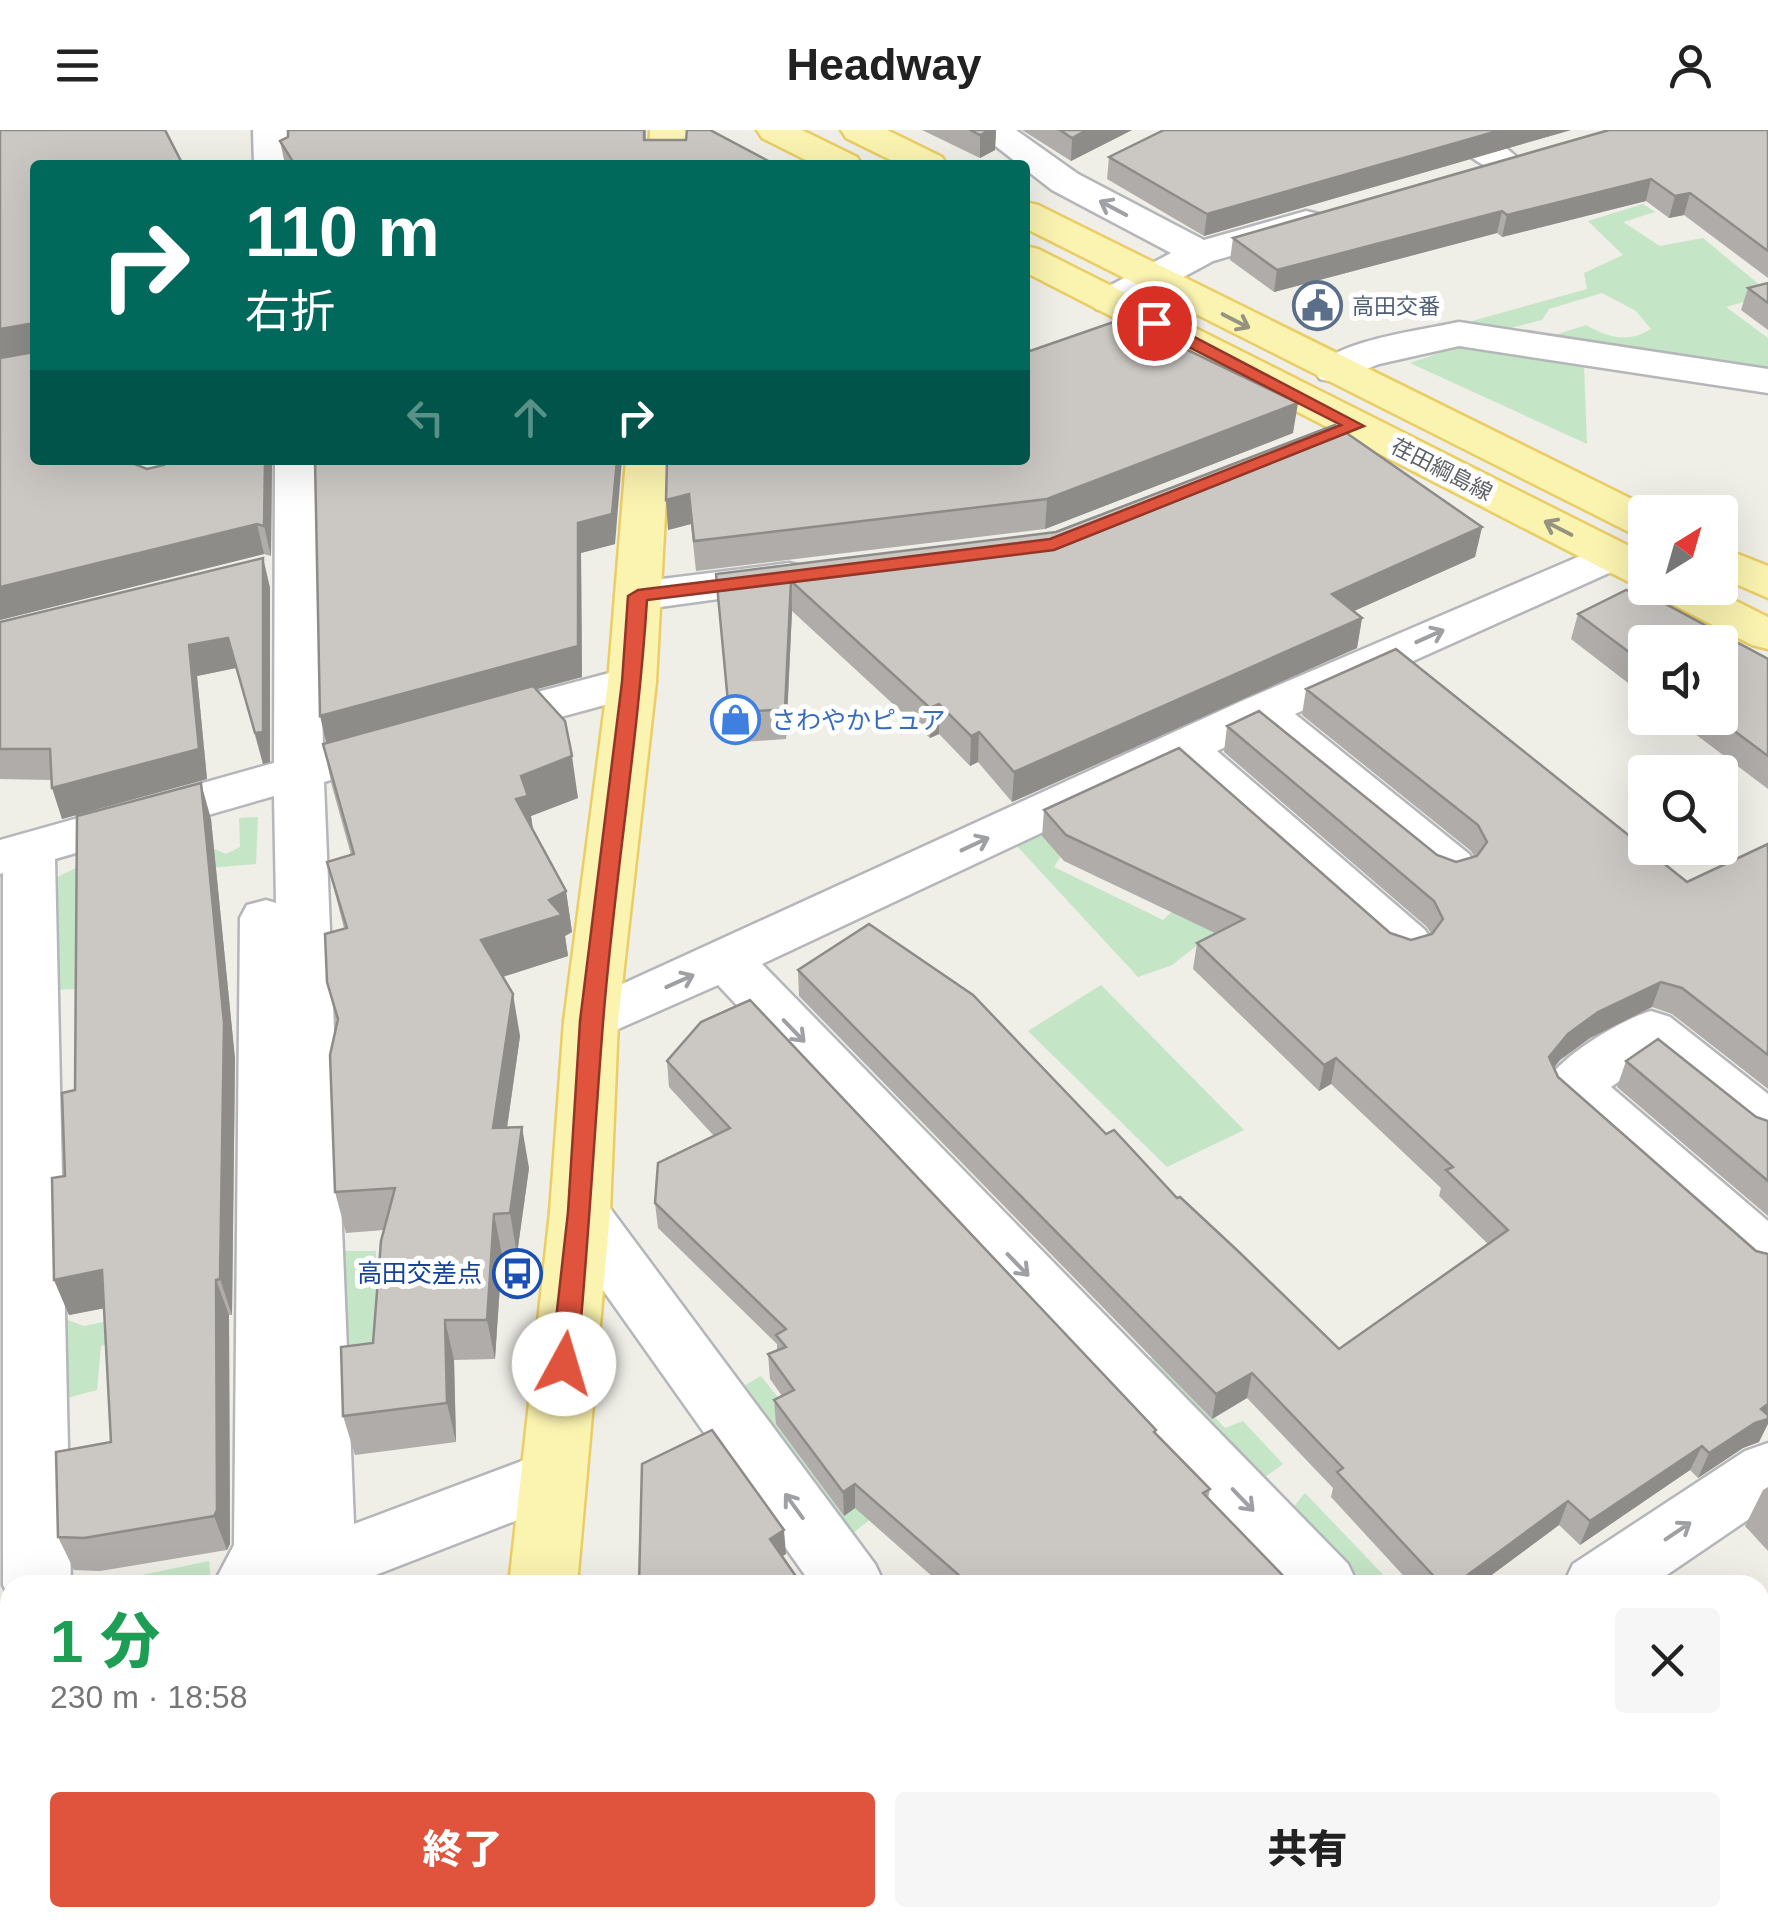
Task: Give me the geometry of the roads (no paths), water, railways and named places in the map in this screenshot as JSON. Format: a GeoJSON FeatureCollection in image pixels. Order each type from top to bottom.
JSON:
{"type":"FeatureCollection","features":[{"type":"Feature","properties":{"kind":"main road"},"geometry":{"type":"LineString","coordinates":[[666,160],[668,130]]}},
{"type":"Feature","properties":{"kind":"main road"},"geometry":{"type":"LineString","coordinates":[[775,130],[834,160]]}},
{"type":"Feature","properties":{"kind":"main road"},"geometry":{"type":"LineString","coordinates":[[859,130],[919,160]]}},
{"type":"Feature","properties":{"kind":"main road","name":"荏田綱島線"},"geometry":{"type":"LineString","coordinates":[[1030,216],[1334,370],[1628,546]]}},
{"type":"Feature","properties":{"kind":"main road","name":"荏田綱島線"},"geometry":{"type":"LineString","coordinates":[[1030,260],[1355,426],[1628,547]]}},
{"type":"Feature","properties":{"kind":"main road"},"geometry":{"type":"LineString","coordinates":[[544,1575],[580,1212],[592,1021],[632,682],[647,465]]}},
{"type":"Feature","properties":{"kind":"main road"},"geometry":{"type":"LineString","coordinates":[[1738,569],[1768,584]]}},
{"type":"Feature","properties":{"kind":"main road"},"geometry":{"type":"LineString","coordinates":[[1713,605],[1764,628]]}},
{"type":"Feature","properties":{"kind":"street"},"geometry":{"type":"LineString","coordinates":[[271,130],[272,160]]}},
{"type":"Feature","properties":{"kind":"street"},"geometry":{"type":"LineString","coordinates":[[993,130],[1081,174],[1200,253]]}},
{"type":"Feature","properties":{"kind":"street"},"geometry":{"type":"LineString","coordinates":[[1462,130],[1524,159],[1468,175]]}},
{"type":"Feature","properties":{"kind":"street"},"geometry":{"type":"LineString","coordinates":[[1110,300],[1200,253],[1334,214]]}},
{"type":"Feature","properties":{"kind":"street"},"geometry":{"type":"LineString","coordinates":[[1334,370],[1366,355],[1459,334],[1768,381]]}},
{"type":"Feature","properties":{"kind":"street"},"geometry":{"type":"LineString","coordinates":[[1302,446],[1355,426]]}},
{"type":"Feature","properties":{"kind":"street"},"geometry":{"type":"LineString","coordinates":[[265,465],[256,574],[283,778],[321,1530],[279,1575]]}},
{"type":"Feature","properties":{"kind":"street"},"geometry":{"type":"LineString","coordinates":[[283,778],[296,465]]}},
{"type":"Feature","properties":{"kind":"street"},"geometry":{"type":"LineString","coordinates":[[592,1021],[1261,711],[1628,553]]}},
{"type":"Feature","properties":{"kind":"street"},"geometry":{"type":"LineString","coordinates":[[638,596],[836,571]]}},
{"type":"Feature","properties":{"kind":"street"},"geometry":{"type":"LineString","coordinates":[[429,737],[632,682]]}},
{"type":"Feature","properties":{"kind":"street"},"geometry":{"type":"LineString","coordinates":[[1261,711],[1451,866]]}},
{"type":"Feature","properties":{"kind":"street"},"geometry":{"type":"LineString","coordinates":[[1182,747],[1406,942]]}},
{"type":"Feature","properties":{"kind":"street"},"geometry":{"type":"LineString","coordinates":[[37,1575],[14,853],[374,752]]}},
{"type":"Feature","properties":{"kind":"street"},"geometry":{"type":"LineString","coordinates":[[726,960],[1314,1575]]}},
{"type":"Feature","properties":{"kind":"street"},"geometry":{"type":"LineString","coordinates":[[1768,1125],[1651,1031],[1572,1085],[1768,1256]]}},
{"type":"Feature","properties":{"kind":"street"},"geometry":{"type":"LineString","coordinates":[[580,1212],[844,1575]]}},
{"type":"Feature","properties":{"kind":"street"},"geometry":{"type":"LineString","coordinates":[[1612,1575],[1768,1471]]}},
{"type":"Feature","properties":{"kind":"street"},"geometry":{"type":"LineString","coordinates":[[295,1575],[552,1478]]}},
{"type":"Feature","properties":{"kind":"place","name":"高田交番"},"geometry":{"type":"Point","coordinates":[1317,306]}},
{"type":"Feature","properties":{"kind":"place","name":"さわやかピュア"},"geometry":{"type":"Point","coordinates":[736,720]}},
{"type":"Feature","properties":{"kind":"place","name":"高田交差点"},"geometry":{"type":"Point","coordinates":[517,1273]}}]}
